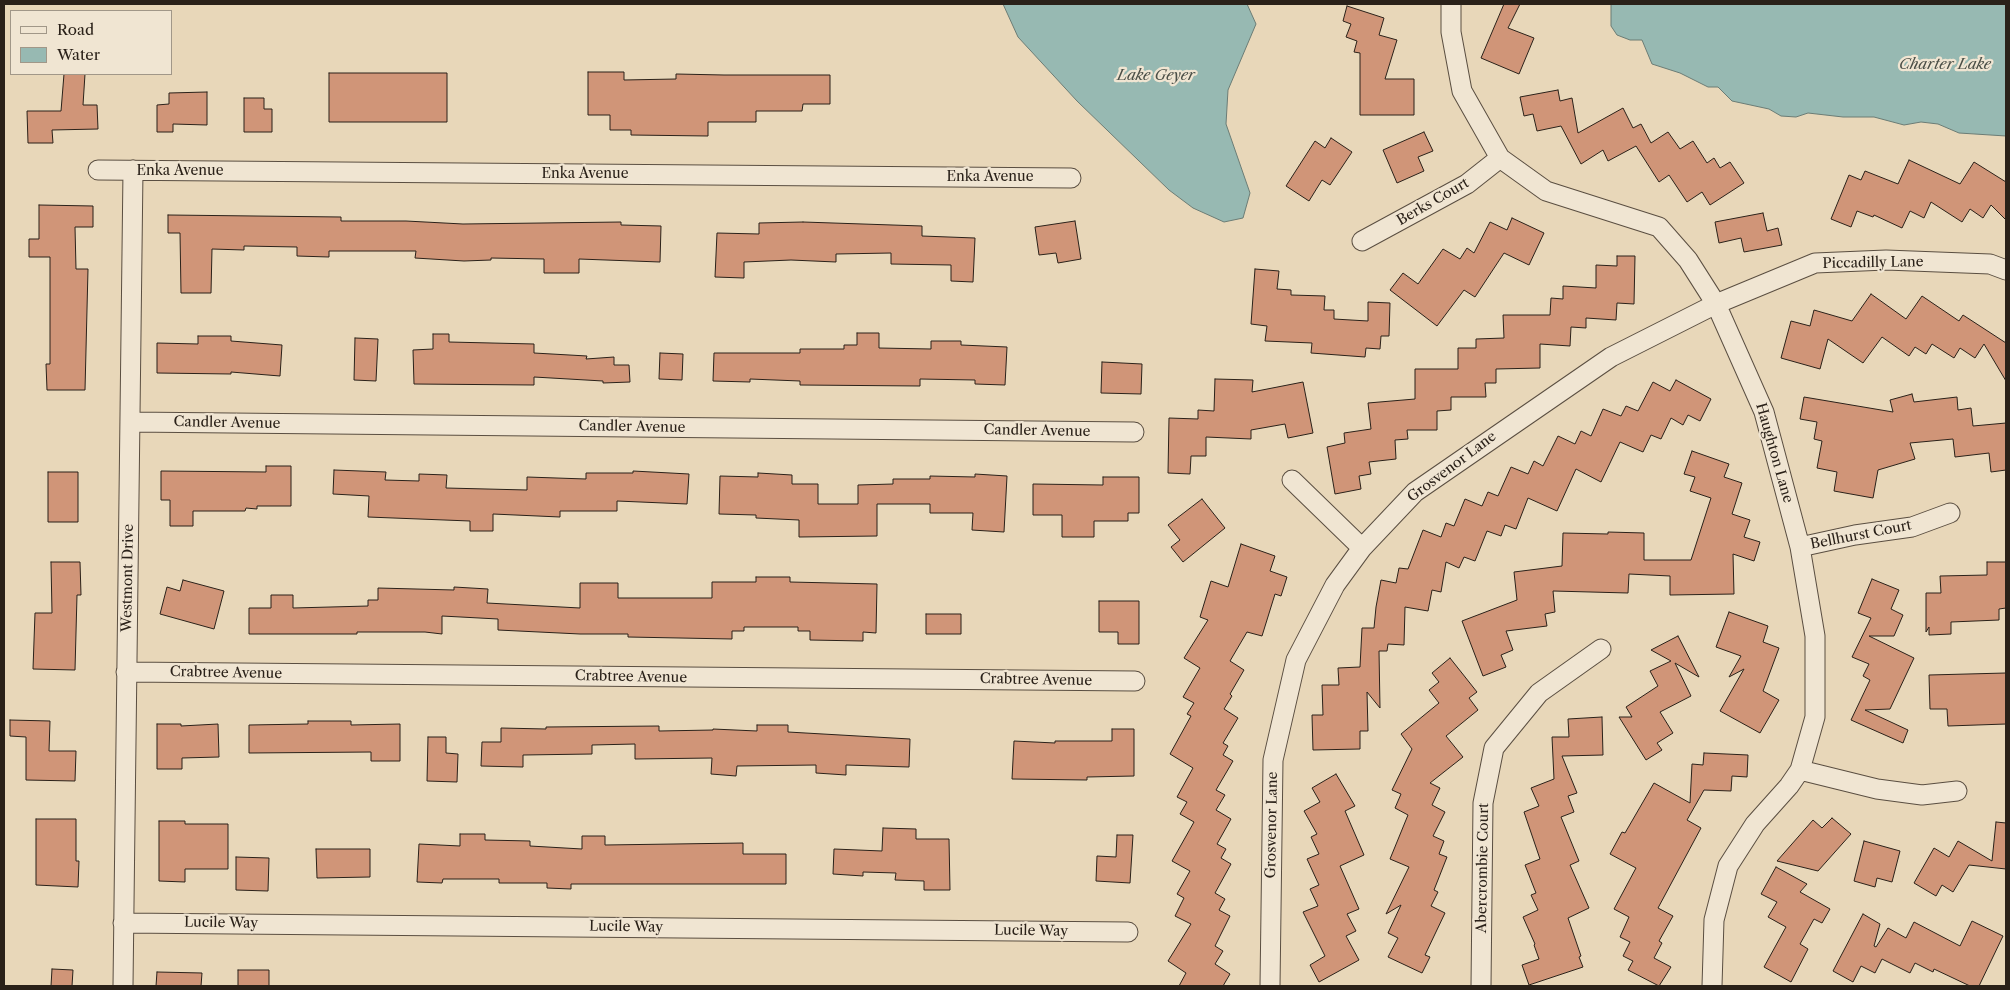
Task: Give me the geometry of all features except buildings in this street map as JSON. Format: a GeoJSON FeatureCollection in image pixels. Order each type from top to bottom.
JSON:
{"type":"FeatureCollection","features":[{"type":"Feature","properties":{"kind":"street","name":"Haughton Lane"},"geometry":{"type":"LineString","coordinates":[[1450,4],[1451,32],[1462,91],[1500,158],[1546,191],[1659,227],[1688,260],[1716,304],[1764,412],[1800,547],[1815,636],[1815,717],[1800,770],[1789,786],[1755,824],[1728,866],[1714,920],[1712,986]]}},
{"type":"Feature","properties":{"kind":"street","name":"Berks Court"},"geometry":{"type":"LineString","coordinates":[[1362,242],[1467,184],[1500,158]]}},
{"type":"Feature","properties":{"kind":"street","name":"Enka Avenue"},"geometry":{"type":"LineString","coordinates":[[98,170],[1071,178]]}},
{"type":"Feature","properties":{"kind":"street","name":"Westmont Drive"},"geometry":{"type":"LineString","coordinates":[[123,986],[133,170]]}},
{"type":"Feature","properties":{"kind":"street","name":"Piccadilly Lane"},"geometry":{"type":"LineString","coordinates":[[1716,304],[1815,264],[1886,260],[1990,264],[2006,270]]}},
{"type":"Feature","properties":{"kind":"street","name":"Grosvenor Lane"},"geometry":{"type":"LineString","coordinates":[[1270,986],[1273,760],[1296,660],[1335,585],[1362,548],[1415,492],[1493,436],[1610,357],[1716,304]]}},
{"type":"Feature","properties":{"kind":"street","name":"Candler Avenue"},"geometry":{"type":"LineString","coordinates":[[130,422],[1134,432]]}},
{"type":"Feature","properties":{"kind":"street"},"geometry":{"type":"LineString","coordinates":[[1292,480],[1362,548]]}},
{"type":"Feature","properties":{"kind":"street","name":"Bellhurst Court"},"geometry":{"type":"LineString","coordinates":[[1800,547],[1912,526],[1950,513]]}},
{"type":"Feature","properties":{"kind":"street","name":"Abercrombie Court"},"geometry":{"type":"LineString","coordinates":[[1481,986],[1484,803],[1494,748],[1539,693],[1601,649]]}},
{"type":"Feature","properties":{"kind":"street","name":"Crabtree Avenue"},"geometry":{"type":"LineString","coordinates":[[126,672],[1136,681]]}},
{"type":"Feature","properties":{"kind":"street"},"geometry":{"type":"LineString","coordinates":[[1800,770],[1877,789],[1922,795],[1957,791]]}},
{"type":"Feature","properties":{"kind":"street","name":"Lucile Way"},"geometry":{"type":"LineString","coordinates":[[124,923],[1128,932]]}},
{"type":"Feature","properties":{"kind":"water","name":"Lake Geyer"},"geometry":{"type":"Polygon","coordinates":[[[1003,4],[1247,4],[1256,24],[1228,90],[1226,124],[1250,193],[1243,218],[1224,222],[1193,208],[1169,190],[1077,101],[1018,37],[1003,4]]]}},
{"type":"Feature","properties":{"kind":"water","name":"Charter Lake"},"geometry":{"type":"Polygon","coordinates":[[[1611,4],[2006,4],[2006,136],[1959,133],[1938,124],[1921,122],[1904,125],[1874,117],[1843,117],[1808,113],[1796,117],[1781,116],[1769,109],[1732,101],[1718,87],[1708,87],[1680,73],[1652,64],[1642,40],[1630,40],[1617,35],[1611,26],[1611,4]]]}}]}
